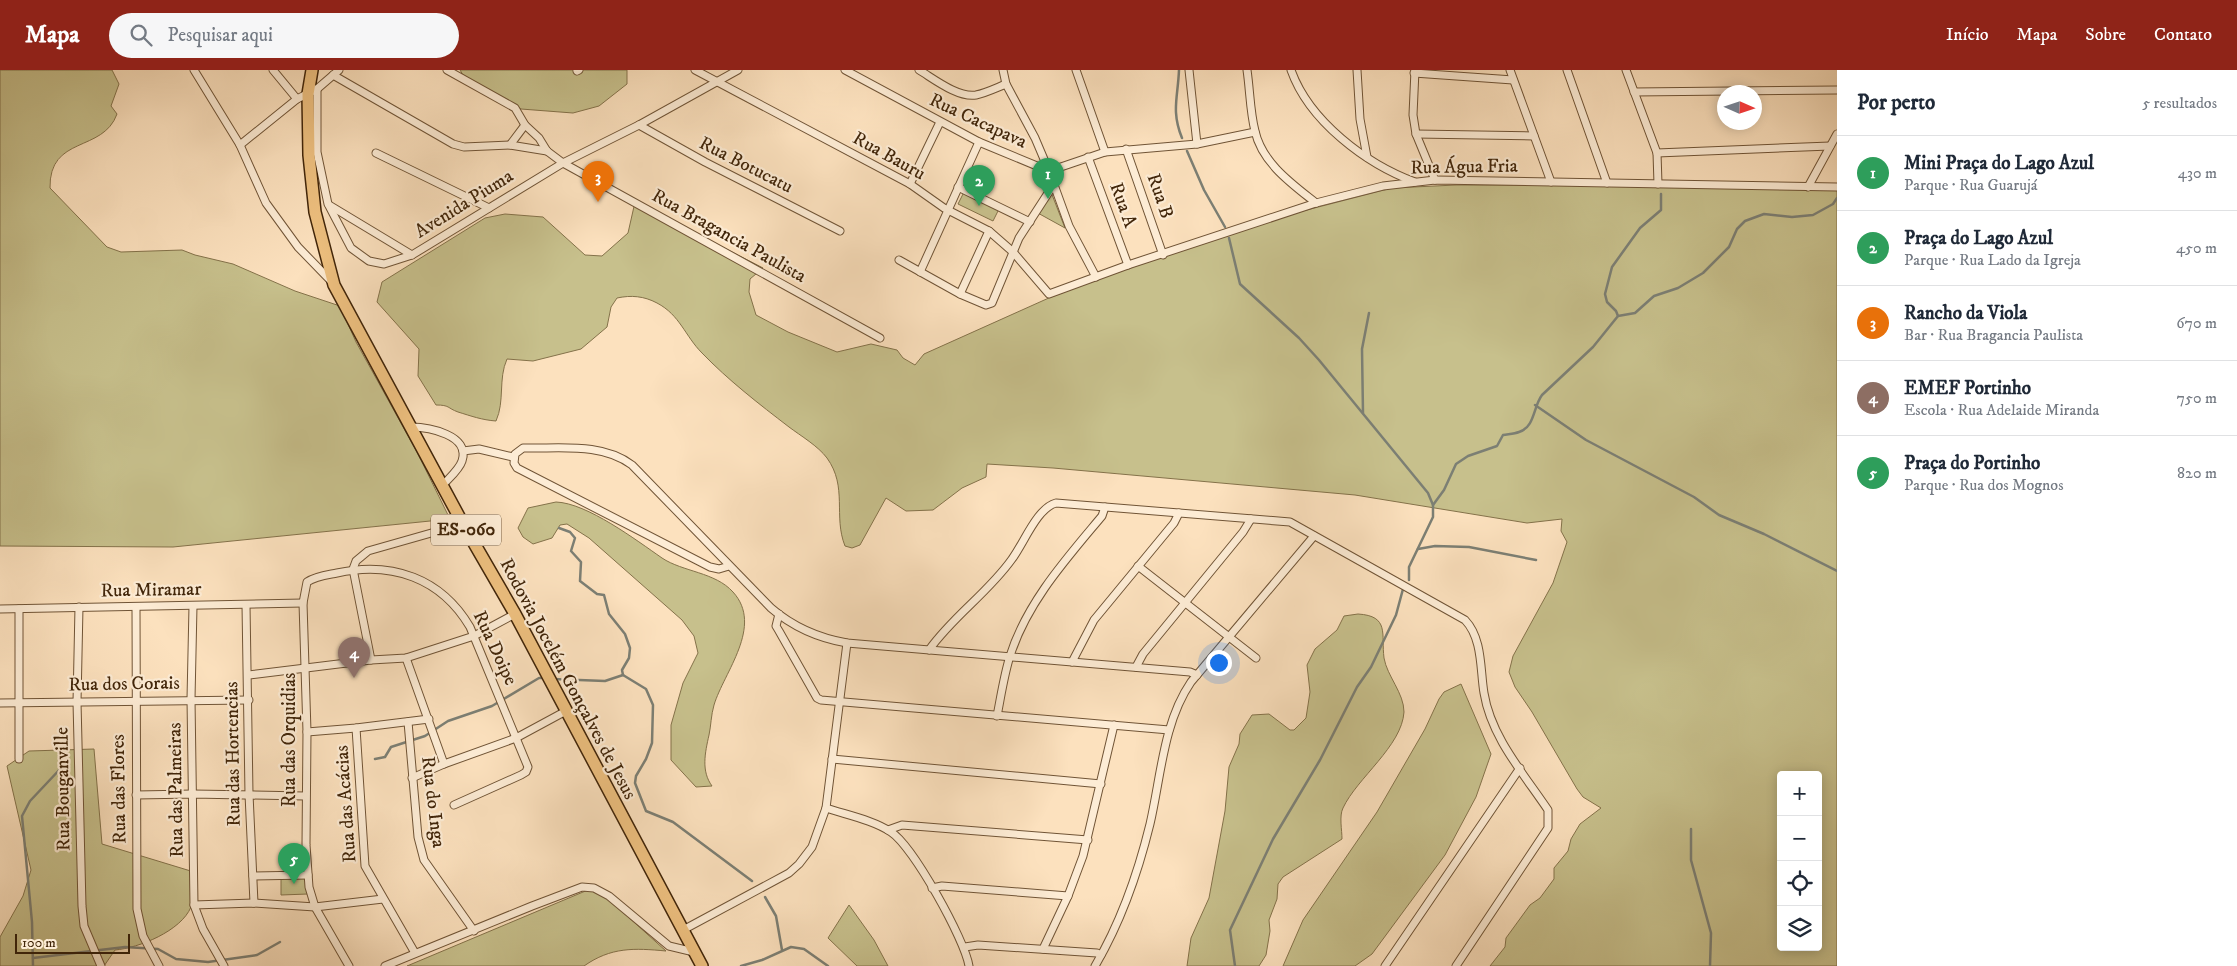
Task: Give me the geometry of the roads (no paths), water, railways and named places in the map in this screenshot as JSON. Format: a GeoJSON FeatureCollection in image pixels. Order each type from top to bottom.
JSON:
{"type":"FeatureCollection","features":[{"type":"Feature","properties":{"kind":"main road","name":"Rodovia Jocelém Gonçalves de Jesus"},"geometry":{"type":"LineString","coordinates":[[312,70],[307,94],[307,122],[315,212],[334,285],[442,486],[515,614],[702,966]]}},
{"type":"Feature","properties":{"kind":"street"},"geometry":{"type":"LineString","coordinates":[[194,70],[240,145],[266,203],[298,247],[334,285]]}},
{"type":"Feature","properties":{"kind":"street"},"geometry":{"type":"LineString","coordinates":[[273,70],[307,94]]}},
{"type":"Feature","properties":{"kind":"street"},"geometry":{"type":"LineString","coordinates":[[240,145],[340,70]]}},
{"type":"Feature","properties":{"kind":"street"},"geometry":{"type":"LineString","coordinates":[[447,70],[515,108],[525,125],[539,138],[547,151]]}},
{"type":"Feature","properties":{"kind":"street","name":"Rua Bauru"},"geometry":{"type":"LineString","coordinates":[[695,70],[910,184],[948,210],[989,232],[1013,252],[1049,294]]}},
{"type":"Feature","properties":{"kind":"street","name":"Avenida Piuma"},"geometry":{"type":"LineString","coordinates":[[307,94],[328,204],[346,240],[359,256],[384,264],[412,255],[563,163],[639,126],[715,81],[738,70]]}},
{"type":"Feature","properties":{"kind":"street","name":"Rua Cacapava"},"geometry":{"type":"LineString","coordinates":[[845,70],[979,142],[1049,171]]}},
{"type":"Feature","properties":{"kind":"street"},"geometry":{"type":"LineString","coordinates":[[919,70],[968,95],[974,95],[1006,84]]}},
{"type":"Feature","properties":{"kind":"street"},"geometry":{"type":"LineString","coordinates":[[1012,70],[1003,72],[1006,84],[1049,171],[1069,226],[1096,277]]}},
{"type":"Feature","properties":{"kind":"street"},"geometry":{"type":"LineString","coordinates":[[1076,70],[1105,152]]}},
{"type":"Feature","properties":{"kind":"street"},"geometry":{"type":"LineString","coordinates":[[1189,70],[1197,144]]}},
{"type":"Feature","properties":{"kind":"street"},"geometry":{"type":"LineString","coordinates":[[1247,70],[1255,132],[1266,155],[1283,176],[1316,203]]}},
{"type":"Feature","properties":{"kind":"street"},"geometry":{"type":"LineString","coordinates":[[1291,70],[1302,94],[1333,132],[1388,170],[1416,182]]}},
{"type":"Feature","properties":{"kind":"street"},"geometry":{"type":"LineString","coordinates":[[1357,70],[1360,119],[1367,156]]}},
{"type":"Feature","properties":{"kind":"street"},"geometry":{"type":"LineString","coordinates":[[1510,70],[1551,182]]}},
{"type":"Feature","properties":{"kind":"street"},"geometry":{"type":"LineString","coordinates":[[1567,70],[1607,183]]}},
{"type":"Feature","properties":{"kind":"street"},"geometry":{"type":"LineString","coordinates":[[1626,70],[1657,153],[1658,184]]}},
{"type":"Feature","properties":{"kind":"street"},"geometry":{"type":"LineString","coordinates":[[1435,180],[1416,134],[1413,115],[1414,71],[1513,80]]}},
{"type":"Feature","properties":{"kind":"street"},"geometry":{"type":"LineString","coordinates":[[333,75],[452,144],[464,147],[510,145],[547,151]]}},
{"type":"Feature","properties":{"kind":"street"},"geometry":{"type":"LineString","coordinates":[[1634,92],[1837,90]]}},
{"type":"Feature","properties":{"kind":"street"},"geometry":{"type":"LineString","coordinates":[[910,184],[940,122]]}},
{"type":"Feature","properties":{"kind":"street"},"geometry":{"type":"LineString","coordinates":[[510,145],[525,125]]}},
{"type":"Feature","properties":{"kind":"street","name":"Rua Botucatu"},"geometry":{"type":"LineString","coordinates":[[639,126],[840,231]]}},
{"type":"Feature","properties":{"kind":"street"},"geometry":{"type":"LineString","coordinates":[[1049,171],[1105,152],[1197,144],[1255,132]]}},
{"type":"Feature","properties":{"kind":"street"},"geometry":{"type":"LineString","coordinates":[[1416,134],[1534,136]]}},
{"type":"Feature","properties":{"kind":"street"},"geometry":{"type":"LineString","coordinates":[[1808,187],[1837,134]]}},
{"type":"Feature","properties":{"kind":"street"},"geometry":{"type":"LineString","coordinates":[[920,272],[979,142]]}},
{"type":"Feature","properties":{"kind":"street"},"geometry":{"type":"LineString","coordinates":[[1657,153],[1830,146]]}},
{"type":"Feature","properties":{"kind":"street","name":"Rua B"},"geometry":{"type":"LineString","coordinates":[[1126,149],[1163,255]]}},
{"type":"Feature","properties":{"kind":"street","name":"Rua Bragancia Paulista"},"geometry":{"type":"LineString","coordinates":[[547,151],[563,163],[880,338]]}},
{"type":"Feature","properties":{"kind":"street"},"geometry":{"type":"LineString","coordinates":[[376,153],[489,208]]}},
{"type":"Feature","properties":{"kind":"street","name":"Rua A"},"geometry":{"type":"LineString","coordinates":[[1088,158],[1128,265]]}},
{"type":"Feature","properties":{"kind":"street","name":"Rua Água Fria"},"geometry":{"type":"LineString","coordinates":[[1049,294],[1128,265],[1316,203],[1383,186],[1435,180],[1837,187]]}},
{"type":"Feature","properties":{"kind":"street"},"geometry":{"type":"LineString","coordinates":[[899,260],[960,294],[986,305],[992,303],[1013,252],[1054,184]]}},
{"type":"Feature","properties":{"kind":"street"},"geometry":{"type":"LineString","coordinates":[[958,187],[1030,222]]}},
{"type":"Feature","properties":{"kind":"street"},"geometry":{"type":"LineString","coordinates":[[328,204],[412,255]]}},
{"type":"Feature","properties":{"kind":"street"},"geometry":{"type":"LineString","coordinates":[[960,294],[989,232]]}},
{"type":"Feature","properties":{"kind":"street"},"geometry":{"type":"LineString","coordinates":[[410,427],[422,427],[452,437],[459,443],[463,451],[461,464],[442,486]]}},
{"type":"Feature","properties":{"kind":"street"},"geometry":{"type":"LineString","coordinates":[[729,566],[719,569],[710,567],[517,468],[514,457],[517,451],[522,448],[594,449],[620,457],[632,465],[729,566],[779,614],[810,633],[847,643],[1136,667],[1197,674]]}},
{"type":"Feature","properties":{"kind":"street"},"geometry":{"type":"LineString","coordinates":[[463,451],[478,449],[514,457]]}},
{"type":"Feature","properties":{"kind":"street"},"geometry":{"type":"LineString","coordinates":[[929,650],[946,628],[975,603],[1000,575],[1044,509],[1056,503],[1290,522],[1469,624],[1478,643],[1484,694],[1490,716],[1504,744],[1548,810],[1548,828],[1456,966]]}},
{"type":"Feature","properties":{"kind":"street"},"geometry":{"type":"LineString","coordinates":[[997,716],[1010,656],[1035,603],[1053,577],[1102,516],[1106,507]]}},
{"type":"Feature","properties":{"kind":"street"},"geometry":{"type":"LineString","coordinates":[[1072,662],[1094,620],[1179,513]]}},
{"type":"Feature","properties":{"kind":"street"},"geometry":{"type":"LineString","coordinates":[[1136,667],[1143,654],[1243,532],[1251,519]]}},
{"type":"Feature","properties":{"kind":"street"},"geometry":{"type":"LineString","coordinates":[[371,660],[353,569],[362,555],[368,551],[463,524]]}},
{"type":"Feature","properties":{"kind":"street"},"geometry":{"type":"LineString","coordinates":[[1095,966],[1120,915],[1140,863],[1170,730],[1181,698],[1197,674],[1314,536]]}},
{"type":"Feature","properties":{"kind":"street"},"geometry":{"type":"LineString","coordinates":[[1138,566],[1256,658]]}},
{"type":"Feature","properties":{"kind":"street","name":"Rua Doipe"},"geometry":{"type":"LineString","coordinates":[[317,578],[353,569],[398,572],[431,584],[457,607],[474,636],[527,760],[526,772],[454,805]]}},
{"type":"Feature","properties":{"kind":"street","name":"Rua das Orquidias"},"geometry":{"type":"LineString","coordinates":[[317,578],[306,584],[303,603],[307,732],[305,796],[308,887],[315,907],[349,966]]}},
{"type":"Feature","properties":{"kind":"street","name":"Rua Miramar"},"geometry":{"type":"LineString","coordinates":[[0,609],[136,608],[303,603]]}},
{"type":"Feature","properties":{"kind":"street","name":"Rua das Hortencias"},"geometry":{"type":"LineString","coordinates":[[246,605],[249,675],[249,794],[254,903]]}},
{"type":"Feature","properties":{"kind":"street","name":"Rua das Palmeiras"},"geometry":{"type":"LineString","coordinates":[[193,606],[191,699],[194,905],[203,929],[224,966]]}},
{"type":"Feature","properties":{"kind":"street","name":"Rua Bouganville"},"geometry":{"type":"LineString","coordinates":[[79,607],[77,702],[82,906],[84,926],[101,966]]}},
{"type":"Feature","properties":{"kind":"street","name":"Rua das Flores"},"geometry":{"type":"LineString","coordinates":[[136,608],[137,909],[143,936],[159,966]]}},
{"type":"Feature","properties":{"kind":"street"},"geometry":{"type":"LineString","coordinates":[[19,609],[21,702],[19,759]]}},
{"type":"Feature","properties":{"kind":"street"},"geometry":{"type":"LineString","coordinates":[[249,675],[304,667],[406,658],[474,636],[515,614]]}},
{"type":"Feature","properties":{"kind":"street"},"geometry":{"type":"LineString","coordinates":[[779,614],[776,626],[817,698],[839,702],[1170,730]]}},
{"type":"Feature","properties":{"kind":"street"},"geometry":{"type":"LineString","coordinates":[[683,930],[794,869],[812,847],[826,808],[847,643]]}},
{"type":"Feature","properties":{"kind":"street"},"geometry":{"type":"LineString","coordinates":[[406,658],[444,764]]}},
{"type":"Feature","properties":{"kind":"street","name":"Rua dos Corais"},"geometry":{"type":"LineString","coordinates":[[0,703],[191,699],[249,700]]}},
{"type":"Feature","properties":{"kind":"street"},"geometry":{"type":"LineString","coordinates":[[412,778],[444,764],[516,738],[566,711]]}},
{"type":"Feature","properties":{"kind":"street"},"geometry":{"type":"LineString","coordinates":[[307,732],[408,722],[428,718]]}},
{"type":"Feature","properties":{"kind":"street","name":"Rua do Inga"},"geometry":{"type":"LineString","coordinates":[[408,722],[418,837],[424,860],[474,931]]}},
{"type":"Feature","properties":{"kind":"street"},"geometry":{"type":"LineString","coordinates":[[1043,949],[1068,896],[1088,840],[1114,725]]}},
{"type":"Feature","properties":{"kind":"street","name":"Rua das Acácias"},"geometry":{"type":"LineString","coordinates":[[356,728],[365,866],[416,953]]}},
{"type":"Feature","properties":{"kind":"street"},"geometry":{"type":"LineString","coordinates":[[832,759],[1101,784]]}},
{"type":"Feature","properties":{"kind":"street"},"geometry":{"type":"LineString","coordinates":[[1385,966],[1520,768]]}},
{"type":"Feature","properties":{"kind":"street"},"geometry":{"type":"LineString","coordinates":[[136,795],[249,794],[305,796]]}},
{"type":"Feature","properties":{"kind":"street"},"geometry":{"type":"LineString","coordinates":[[826,808],[888,830],[906,845],[965,947],[969,966]]}},
{"type":"Feature","properties":{"kind":"street"},"geometry":{"type":"LineString","coordinates":[[888,830],[902,825],[1088,840]]}},
{"type":"Feature","properties":{"kind":"street"},"geometry":{"type":"LineString","coordinates":[[252,876],[308,875]]}},
{"type":"Feature","properties":{"kind":"street"},"geometry":{"type":"LineString","coordinates":[[932,888],[942,886],[1068,896]]}},
{"type":"Feature","properties":{"kind":"street"},"geometry":{"type":"LineString","coordinates":[[385,966],[582,888],[594,888],[609,896],[664,943],[676,949],[694,952]]}},
{"type":"Feature","properties":{"kind":"street"},"geometry":{"type":"LineString","coordinates":[[194,905],[254,903],[315,907],[384,899]]}},
{"type":"Feature","properties":{"kind":"street"},"geometry":{"type":"LineString","coordinates":[[965,947],[978,945],[1097,953],[1102,955]]}},
{"type":"Feature","properties":{"kind":"waterway"},"geometry":{"type":"LineString","coordinates":[[1179,70],[1176,112],[1182,138]]}},
{"type":"Feature","properties":{"kind":"waterway"},"geometry":{"type":"LineString","coordinates":[[1187,151],[1204,190],[1225,227]]}},
{"type":"Feature","properties":{"kind":"waterway"},"geometry":{"type":"LineString","coordinates":[[1618,316],[1616,311],[1607,302],[1605,294],[1612,267],[1640,228],[1661,210],[1661,194]]}},
{"type":"Feature","properties":{"kind":"waterway"},"geometry":{"type":"LineString","coordinates":[[1433,505],[1444,490],[1456,464],[1468,456],[1497,446],[1503,435],[1519,432],[1528,426],[1542,395],[1593,347],[1618,316],[1635,313],[1654,296],[1678,288],[1703,273],[1729,247],[1737,229],[1745,221],[1764,214],[1792,217],[1813,215],[1833,204],[1837,198]]}},
{"type":"Feature","properties":{"kind":"waterway"},"geometry":{"type":"LineString","coordinates":[[1229,238],[1240,284],[1299,338],[1319,360],[1428,493],[1433,505],[1433,517],[1409,567],[1409,580]]}},
{"type":"Feature","properties":{"kind":"waterway"},"geometry":{"type":"LineString","coordinates":[[1363,413],[1362,349],[1369,313]]}},
{"type":"Feature","properties":{"kind":"waterway"},"geometry":{"type":"LineString","coordinates":[[1535,405],[1586,440],[1694,497],[1719,515],[1764,534],[1837,571]]}},
{"type":"Feature","properties":{"kind":"waterway"},"geometry":{"type":"LineString","coordinates":[[559,528],[570,532],[575,538],[571,551],[581,562],[580,581],[597,594],[604,595],[609,614],[625,634],[630,648],[629,658],[622,670],[623,675]]}},
{"type":"Feature","properties":{"kind":"waterway"},"geometry":{"type":"LineString","coordinates":[[1418,549],[1435,546],[1469,547],[1536,560]]}},
{"type":"Feature","properties":{"kind":"waterway"},"geometry":{"type":"LineString","coordinates":[[1235,966],[1230,930],[1273,839],[1320,760],[1357,687],[1371,667],[1396,615],[1403,589]]}},
{"type":"Feature","properties":{"kind":"waterway"},"geometry":{"type":"LineString","coordinates":[[623,675],[646,689],[653,705],[652,743],[646,759],[636,776],[635,783],[646,811],[673,822],[752,881]]}},
{"type":"Feature","properties":{"kind":"waterway"},"geometry":{"type":"LineString","coordinates":[[553,679],[605,681],[623,675]]}},
{"type":"Feature","properties":{"kind":"waterway"},"geometry":{"type":"LineString","coordinates":[[375,759],[385,757],[391,747],[425,736],[448,721],[492,706],[539,678],[545,678]]}},
{"type":"Feature","properties":{"kind":"waterway"},"geometry":{"type":"LineString","coordinates":[[33,966],[32,922],[22,816],[30,801],[62,767],[65,740]]}},
{"type":"Feature","properties":{"kind":"waterway"},"geometry":{"type":"LineString","coordinates":[[1691,829],[1691,860],[1711,933],[1710,966]]}},
{"type":"Feature","properties":{"kind":"waterway"},"geometry":{"type":"LineString","coordinates":[[765,897],[776,916],[782,950]]}},
{"type":"Feature","properties":{"kind":"waterway"},"geometry":{"type":"LineString","coordinates":[[33,958],[125,947],[158,949],[176,959],[208,962],[257,955],[280,942]]}},
{"type":"Feature","properties":{"kind":"waterway"},"geometry":{"type":"LineString","coordinates":[[741,966],[762,960],[791,947],[804,949],[828,966]]}},
{"type":"Feature","properties":{"kind":"place","name":"Mini Praça do Lago Azul"},"geometry":{"type":"Point","coordinates":[1048,199]}},
{"type":"Feature","properties":{"kind":"place","name":"Rancho da Viola"},"geometry":{"type":"Point","coordinates":[598,202]}},
{"type":"Feature","properties":{"kind":"place","name":"Praça do Lago Azul"},"geometry":{"type":"Point","coordinates":[979,206]}},
{"type":"Feature","properties":{"kind":"place","name":"EMEF Portinho"},"geometry":{"type":"Point","coordinates":[354,678]}},
{"type":"Feature","properties":{"kind":"place","name":"Praça do Portinho"},"geometry":{"type":"Point","coordinates":[294,884]}}]}
